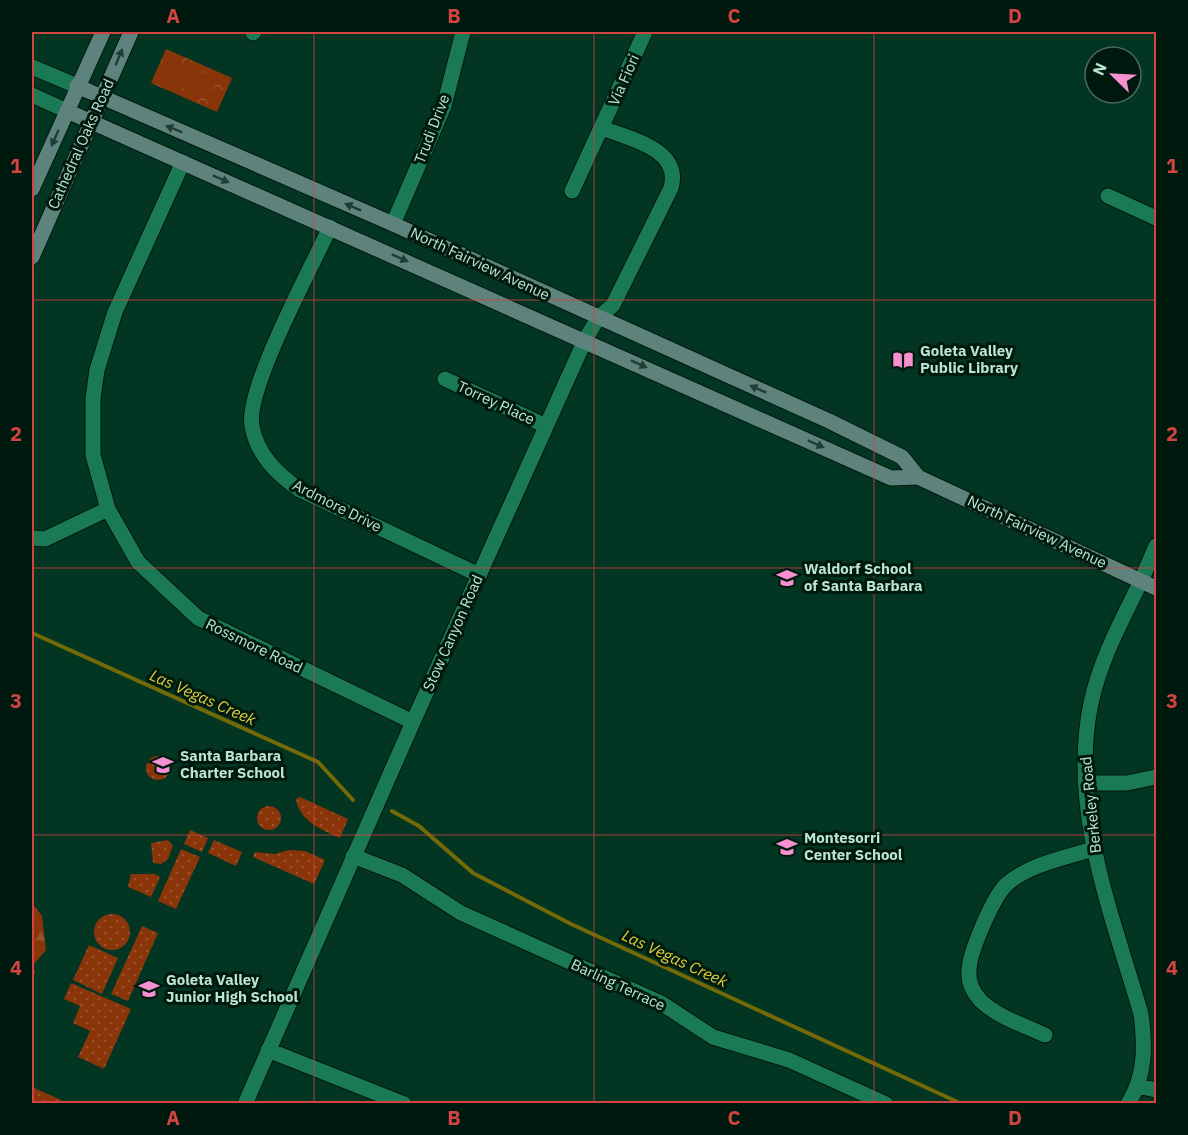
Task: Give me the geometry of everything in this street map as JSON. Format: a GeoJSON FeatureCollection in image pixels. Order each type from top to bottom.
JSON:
{"type":"FeatureCollection","features":[{"type":"Feature","properties":{"kind":"main road","name":"Cathedral Oaks Road"},"geometry":{"type":"LineString","coordinates":[[32,189],[103,32]]}},
{"type":"Feature","properties":{"kind":"main road","name":"Cathedral Oaks Road"},"geometry":{"type":"LineString","coordinates":[[32,256],[131,32]]}},
{"type":"Feature","properties":{"kind":"main road","name":"North Fairview Avenue"},"geometry":{"type":"LineString","coordinates":[[77,86],[393,224],[881,447],[902,457],[918,477]]}},
{"type":"Feature","properties":{"kind":"main road","name":"North Fairview Avenue"},"geometry":{"type":"LineString","coordinates":[[67,111],[891,477],[918,477],[1156,588]]}},
{"type":"Feature","properties":{"kind":"street","name":"Trudi Drive"},"geometry":{"type":"LineString","coordinates":[[393,224],[444,106],[463,32]]}},
{"type":"Feature","properties":{"kind":"street","name":"Via Fiori"},"geometry":{"type":"LineString","coordinates":[[572,191],[645,32]]}},
{"type":"Feature","properties":{"kind":"street","name":"North Fairview Avenue"},"geometry":{"type":"LineString","coordinates":[[32,67],[77,86]]}},
{"type":"Feature","properties":{"kind":"street","name":"North Fairview Avenue"},"geometry":{"type":"LineString","coordinates":[[32,95],[67,111]]}},
{"type":"Feature","properties":{"kind":"street","name":"Stow Canyon Road"},"geometry":{"type":"LineString","coordinates":[[245,1104],[353,856],[585,340],[598,318],[613,305],[650,236],[671,188],[674,172],[667,157],[602,128]]}},
{"type":"Feature","properties":{"kind":"street","name":"Rossmore Road"},"geometry":{"type":"LineString","coordinates":[[183,162],[115,312],[97,370],[93,398],[93,455],[108,509],[138,562],[198,618],[413,722]]}},
{"type":"Feature","properties":{"kind":"street"},"geometry":{"type":"LineString","coordinates":[[1108,196],[1156,218]]}},
{"type":"Feature","properties":{"kind":"street","name":"Ardmore Drive"},"geometry":{"type":"LineString","coordinates":[[330,227],[257,384],[251,425],[256,443],[279,476],[300,490],[479,575]]}},
{"type":"Feature","properties":{"kind":"street","name":"Torrey Place"},"geometry":{"type":"LineString","coordinates":[[445,380],[546,426]]}},
{"type":"Feature","properties":{"kind":"street"},"geometry":{"type":"LineString","coordinates":[[32,538],[45,539],[108,509]]}},
{"type":"Feature","properties":{"kind":"street","name":"Berkeley Road"},"geometry":{"type":"LineString","coordinates":[[1128,1104],[1138,1086],[1144,1061],[1141,1014],[1093,849],[1085,783],[1085,748],[1091,702],[1103,663],[1156,546]]}},
{"type":"Feature","properties":{"kind":"street"},"geometry":{"type":"LineString","coordinates":[[1085,783],[1127,783],[1156,777]]}},
{"type":"Feature","properties":{"kind":"street"},"geometry":{"type":"LineString","coordinates":[[1045,1035],[995,1012],[979,999],[971,986],[969,970],[971,958],[996,897],[1007,884],[1049,863],[1093,849]]}},
{"type":"Feature","properties":{"kind":"street","name":"Barling Terrace"},"geometry":{"type":"LineString","coordinates":[[353,856],[402,875],[461,914],[661,1002],[712,1037],[789,1060],[886,1104]]}},
{"type":"Feature","properties":{"kind":"street"},"geometry":{"type":"LineString","coordinates":[[268,1050],[404,1104]]}},
{"type":"Feature","properties":{"kind":"street"},"geometry":{"type":"LineString","coordinates":[[1138,1086],[1156,1090]]}},
{"type":"Feature","properties":{"kind":"green space"},"geometry":{"type":"Polygon","coordinates":[[[166,49],[232,78],[217,112],[151,83],[166,49]]]}},
{"type":"Feature","properties":{"kind":"green space"},"geometry":{"type":"Polygon","coordinates":[[[174,60],[217,78],[209,99],[165,81],[174,60]]]}},
{"type":"Feature","properties":{"kind":"green space"},"geometry":{"type":"Polygon","coordinates":[[[158,756],[167,759],[170,768],[167,777],[158,780],[149,777],[146,768],[149,759],[158,756]]]}},
{"type":"Feature","properties":{"kind":"green space"},"geometry":{"type":"Polygon","coordinates":[[[300,797],[348,819],[340,838],[306,819],[298,807],[296,799],[300,797]]]}},
{"type":"Feature","properties":{"kind":"green space"},"geometry":{"type":"Polygon","coordinates":[[[269,806],[278,809],[281,818],[278,827],[269,830],[260,827],[257,818],[260,809],[269,806]]]}},
{"type":"Feature","properties":{"kind":"green space"},"geometry":{"type":"Polygon","coordinates":[[[190,830],[208,838],[202,852],[184,844],[190,830]]]}},
{"type":"Feature","properties":{"kind":"green space"},"geometry":{"type":"Polygon","coordinates":[[[168,840],[173,846],[168,859],[161,864],[153,863],[151,843],[168,840]]]}},
{"type":"Feature","properties":{"kind":"green space"},"geometry":{"type":"Polygon","coordinates":[[[214,840],[242,852],[236,866],[208,853],[214,840]]]}},
{"type":"Feature","properties":{"kind":"green space"},"geometry":{"type":"Polygon","coordinates":[[[181,849],[200,857],[176,909],[158,901],[181,849]]]}},
{"type":"Feature","properties":{"kind":"green space"},"geometry":{"type":"Polygon","coordinates":[[[289,850],[305,851],[325,860],[314,884],[253,857],[255,852],[275,854],[289,850]]]}},
{"type":"Feature","properties":{"kind":"green space"},"geometry":{"type":"Polygon","coordinates":[[[131,874],[154,874],[160,877],[151,897],[128,887],[131,874]]]}},
{"type":"Feature","properties":{"kind":"green space"},"geometry":{"type":"Polygon","coordinates":[[[32,903],[42,916],[46,950],[33,965],[35,973],[32,980],[32,903]]]}},
{"type":"Feature","properties":{"kind":"green space"},"geometry":{"type":"Polygon","coordinates":[[[112,914],[125,919],[130,932],[125,945],[112,950],[99,945],[94,932],[99,919],[112,914]]]}},
{"type":"Feature","properties":{"kind":"green space"},"geometry":{"type":"Polygon","coordinates":[[[142,926],[158,933],[128,1001],[111,994],[142,926]]]}},
{"type":"Feature","properties":{"kind":"green space"},"geometry":{"type":"Polygon","coordinates":[[[89,945],[118,958],[102,994],[73,980],[89,945]]]}},
{"type":"Feature","properties":{"kind":"green space"},"geometry":{"type":"Polygon","coordinates":[[[71,983],[131,1009],[104,1069],[78,1057],[90,1031],[73,1023],[80,1006],[64,999],[71,983]]]}},
{"type":"Feature","properties":{"kind":"green space"},"geometry":{"type":"Polygon","coordinates":[[[32,1087],[68,1103],[32,1103],[32,1087]]]}},
{"type":"Feature","properties":{"kind":"waterway","name":"Las Vegas Creek"},"geometry":{"type":"LineString","coordinates":[[32,633],[318,762],[353,800]]}},
{"type":"Feature","properties":{"kind":"waterway","name":"Las Vegas Creek"},"geometry":{"type":"LineString","coordinates":[[392,811],[419,826],[473,873],[571,924],[962,1104]]}},
{"type":"Feature","properties":{"kind":"place","name":"Goleta Valley Public Library"},"geometry":{"type":"Point","coordinates":[903,360]}},
{"type":"Feature","properties":{"kind":"place","name":"Waldorf School of Santa Barbara"},"geometry":{"type":"Point","coordinates":[787,578]}},
{"type":"Feature","properties":{"kind":"place","name":"Santa Barbara Charter School"},"geometry":{"type":"Point","coordinates":[163,765]}},
{"type":"Feature","properties":{"kind":"place","name":"Montesorri Center School"},"geometry":{"type":"Point","coordinates":[787,847]}},
{"type":"Feature","properties":{"kind":"place","name":"Goleta Valley Junior High School"},"geometry":{"type":"Point","coordinates":[149,989]}}]}
